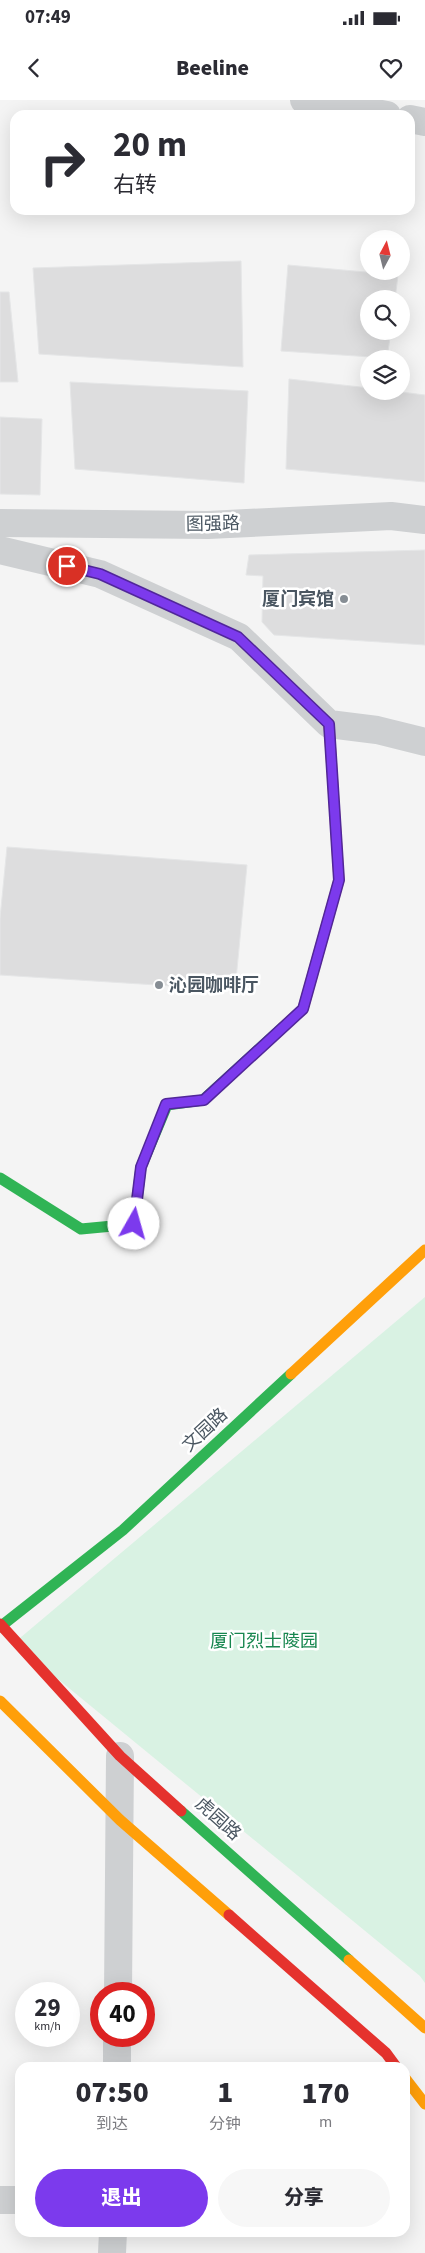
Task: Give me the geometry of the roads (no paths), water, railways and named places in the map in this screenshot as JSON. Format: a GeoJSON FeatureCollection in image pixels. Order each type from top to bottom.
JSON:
{"type":"FeatureCollection","features":[{"type":"Feature","properties":{"kind":"main road"},"geometry":{"type":"LineString","coordinates":[[0,1178],[81,1229],[134,1224],[141,1167],[166,1104],[204,1100],[303,1009],[339,880],[329,724]]}},
{"type":"Feature","properties":{"kind":"main road","name":"文园路"},"geometry":{"type":"LineString","coordinates":[[1,1625],[123,1530],[425,1250]]}},
{"type":"Feature","properties":{"kind":"main road","name":"虎园路"},"geometry":{"type":"LineString","coordinates":[[1,1625],[120,1756],[425,2028]]}},
{"type":"Feature","properties":{"kind":"main road"},"geometry":{"type":"LineString","coordinates":[[0,1700],[120,1820],[386,2053],[393,2062]]}},
{"type":"Feature","properties":{"kind":"main road"},"geometry":{"type":"LineString","coordinates":[[410,2084],[425,2104]]}},
{"type":"Feature","properties":{"kind":"street"},"geometry":{"type":"LineString","coordinates":[[304,100],[359,110]]}},
{"type":"Feature","properties":{"kind":"street","name":"图强路"},"geometry":{"type":"LineString","coordinates":[[0,523],[208,526],[391,516],[425,520]]}},
{"type":"Feature","properties":{"kind":"street"},"geometry":{"type":"LineString","coordinates":[[0,550],[100,574],[238,637],[329,724],[377,730],[425,742]]}},
{"type":"Feature","properties":{"kind":"street"},"geometry":{"type":"LineString","coordinates":[[118,1982],[120,1756]]}},
{"type":"Feature","properties":{"kind":"street"},"geometry":{"type":"LineString","coordinates":[[117,2047],[117,2062]]}},
{"type":"Feature","properties":{"kind":"street"},"geometry":{"type":"LineString","coordinates":[[0,2200],[15,2200]]}},
{"type":"Feature","properties":{"kind":"street"},"geometry":{"type":"LineString","coordinates":[[112,2253],[113,2237]]}},
{"type":"Feature","properties":{"kind":"place","name":"厦门宾馆"},"geometry":{"type":"Point","coordinates":[344,599]}},
{"type":"Feature","properties":{"kind":"place","name":"沁园咖啡厅"},"geometry":{"type":"Point","coordinates":[159,985]}},
{"type":"Feature","properties":{"kind":"park label","name":"厦门烈士陵园"},"geometry":{"type":"Point","coordinates":[264,1641]}}]}
